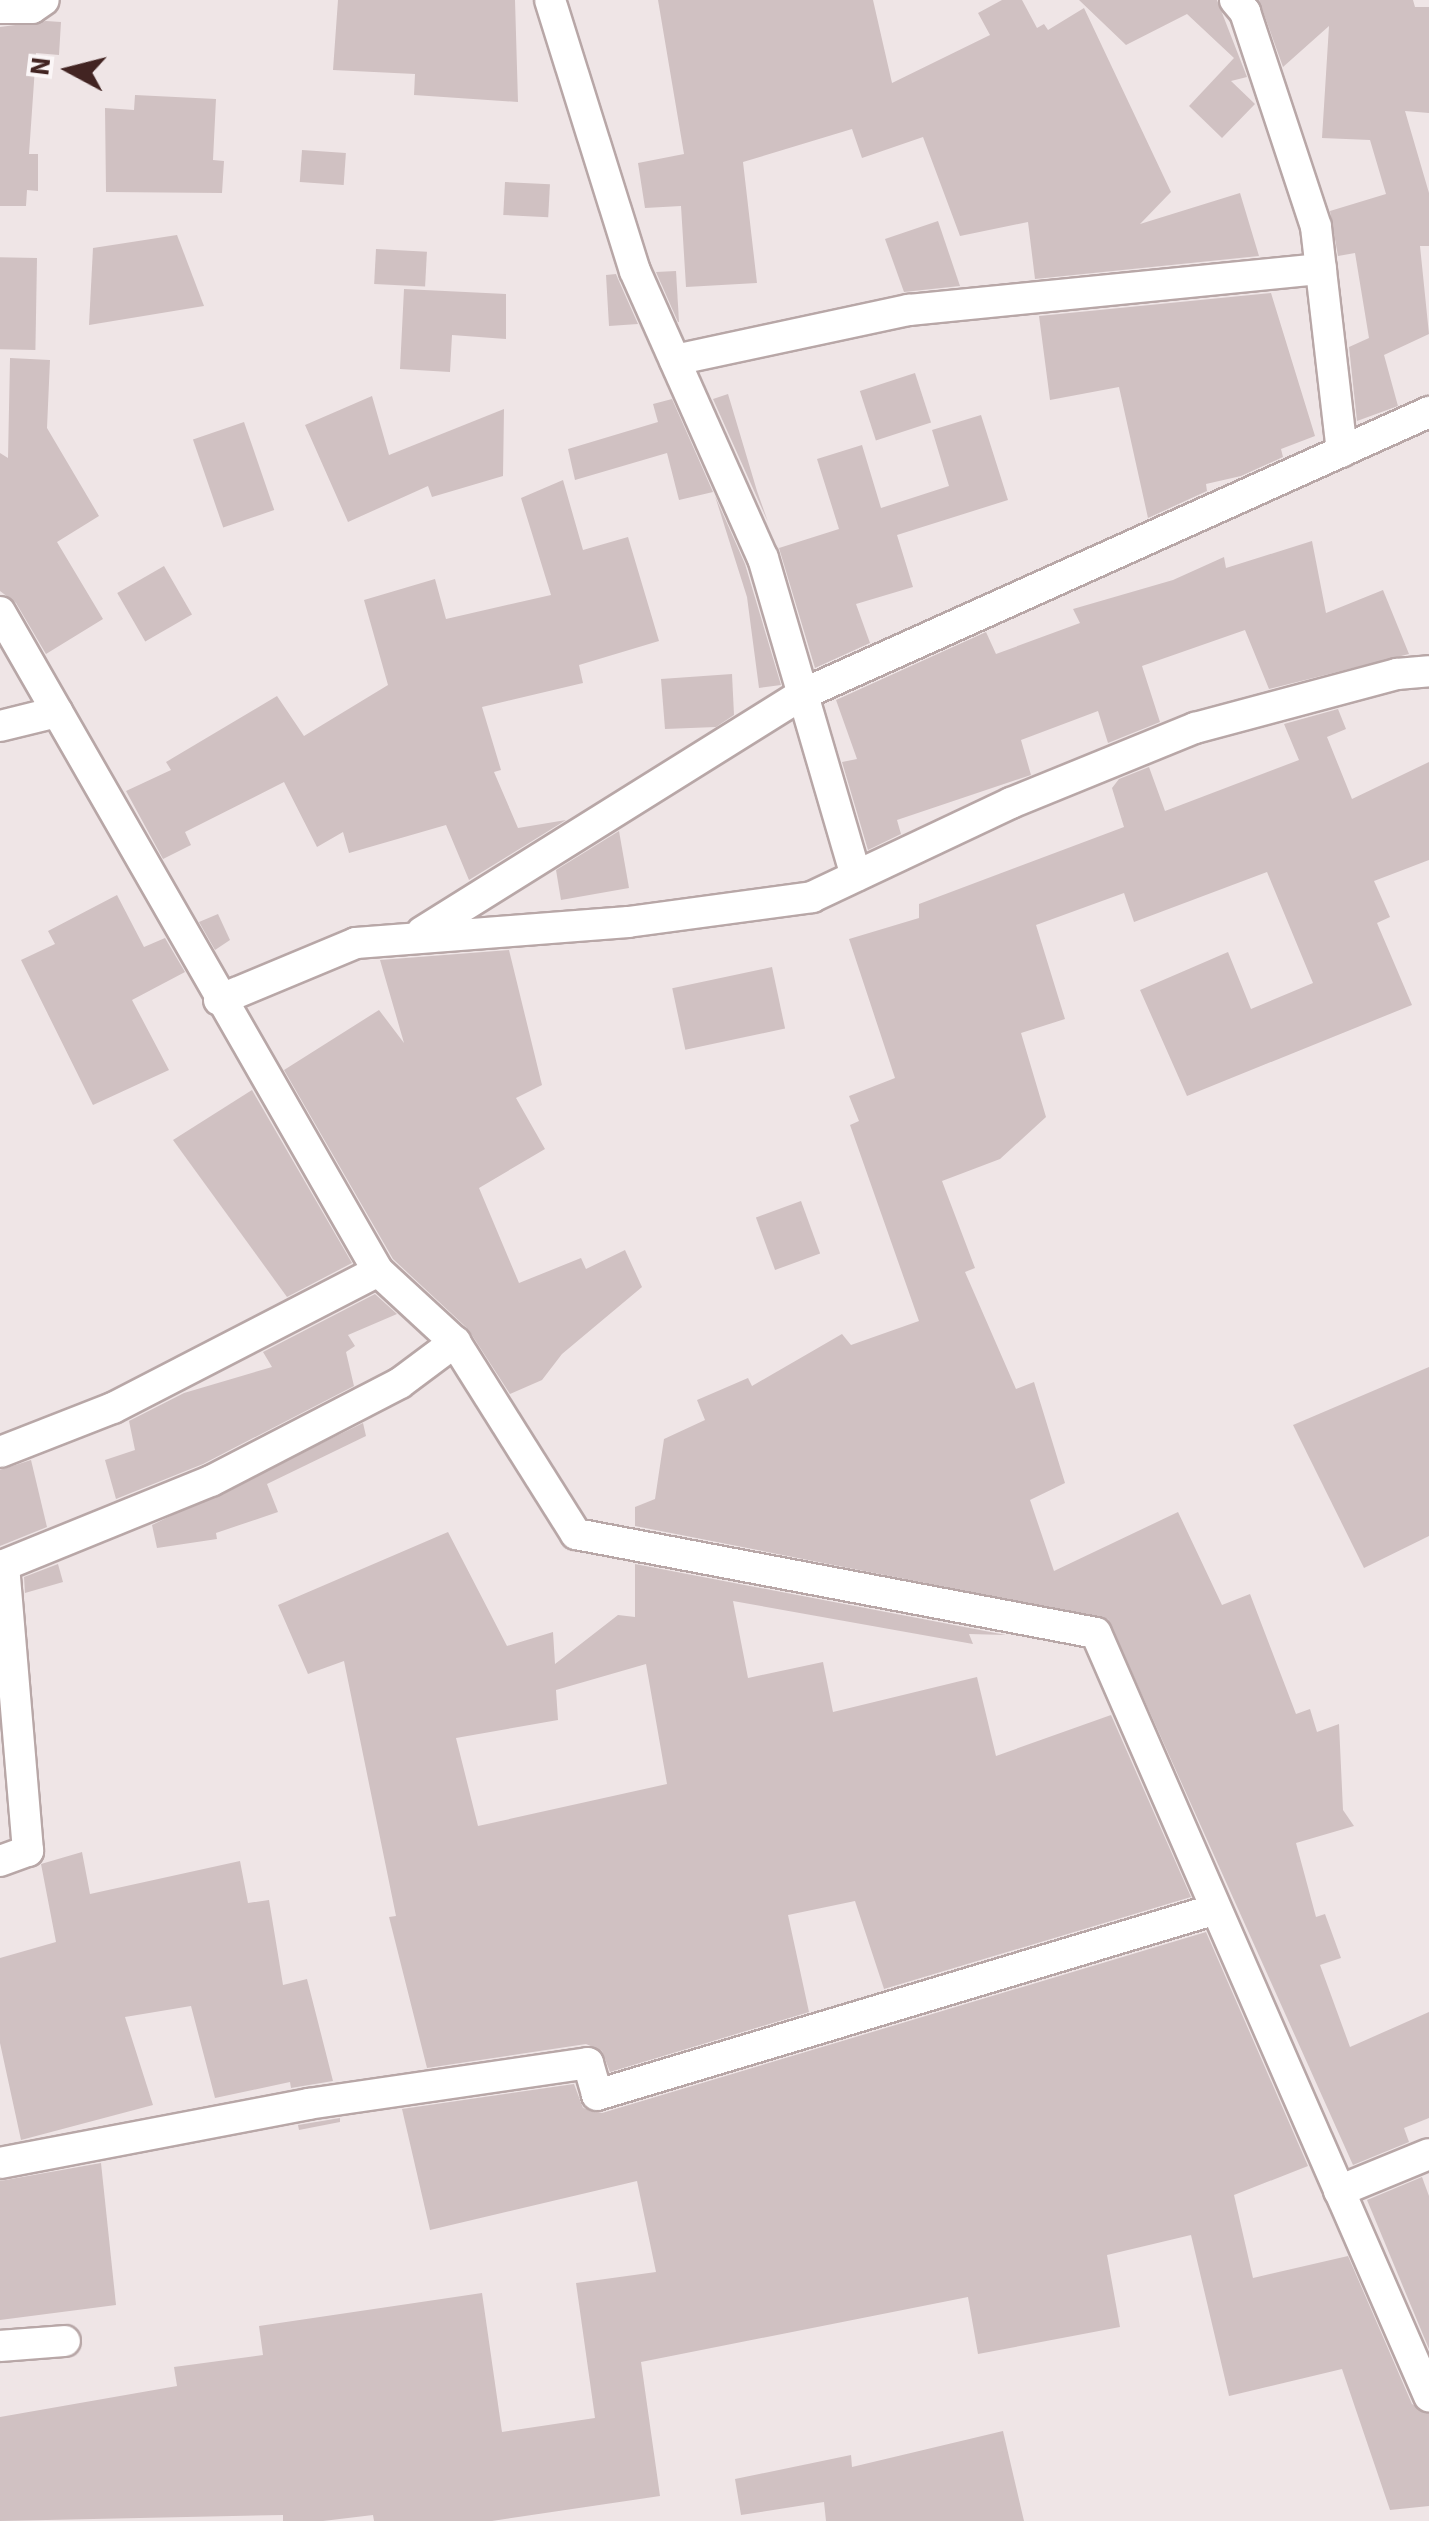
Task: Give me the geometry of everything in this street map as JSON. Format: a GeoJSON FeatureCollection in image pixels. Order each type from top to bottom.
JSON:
{"type":"FeatureCollection","features":[{"type":"Feature","properties":{"kind":"street"},"geometry":{"type":"LineString","coordinates":[[0,8],[32,8],[44,0]]}},
{"type":"Feature","properties":{"kind":"street"},"geometry":{"type":"LineString","coordinates":[[550,0],[636,271],[763,558],[856,876]]}},
{"type":"Feature","properties":{"kind":"street"},"geometry":{"type":"LineString","coordinates":[[1235,0],[1246,12],[1316,226],[1342,451]]}},
{"type":"Feature","properties":{"kind":"street"},"geometry":{"type":"LineString","coordinates":[[674,360],[909,310],[1321,269]]}},
{"type":"Feature","properties":{"kind":"street"},"geometry":{"type":"LineString","coordinates":[[416,936],[803,694],[1429,412]]}},
{"type":"Feature","properties":{"kind":"street"},"geometry":{"type":"LineString","coordinates":[[0,612],[219,1000],[378,1271],[455,1342],[576,1534],[1096,1633],[1429,2396]]}},
{"type":"Feature","properties":{"kind":"street"},"geometry":{"type":"LineString","coordinates":[[219,1000],[356,942],[628,922],[794,900],[856,876],[1011,803],[1195,728],[1397,674],[1429,671]]}},
{"type":"Feature","properties":{"kind":"street"},"geometry":{"type":"LineString","coordinates":[[0,726],[57,712]]}},
{"type":"Feature","properties":{"kind":"street"},"geometry":{"type":"LineString","coordinates":[[0,1452],[113,1408],[378,1271]]}},
{"type":"Feature","properties":{"kind":"street"},"geometry":{"type":"LineString","coordinates":[[0,1861],[28,1851],[4,1565],[211,1481],[400,1383],[455,1342]]}},
{"type":"Feature","properties":{"kind":"street"},"geometry":{"type":"LineString","coordinates":[[0,2163],[308,2104],[588,2063],[597,2095],[1216,1908]]}},
{"type":"Feature","properties":{"kind":"street"},"geometry":{"type":"LineString","coordinates":[[1339,2190],[1429,2154]]}},
{"type":"Feature","properties":{"kind":"street"},"geometry":{"type":"LineString","coordinates":[[0,2346],[65,2341]]}},
{"type":"Feature","properties":{"kind":"building"},"geometry":{"type":"Polygon","coordinates":[[[338,0],[515,0],[518,102],[414,95],[415,74],[333,70],[338,0]]]}},
{"type":"Feature","properties":{"kind":"building"},"geometry":{"type":"Polygon","coordinates":[[[658,0],[873,0],[892,83],[990,35],[978,13],[1002,0],[1022,0],[1037,28],[1044,24],[1048,30],[1084,8],[1171,192],[1140,224],[1240,193],[1259,256],[1035,279],[1028,222],[960,236],[923,137],[862,158],[852,129],[743,162],[757,283],[686,287],[681,206],[645,208],[638,163],[684,154],[658,0]]]}},
{"type":"Feature","properties":{"kind":"building"},"geometry":{"type":"Polygon","coordinates":[[[1079,0],[1217,0],[1247,77],[1231,81],[1255,104],[1222,138],[1189,106],[1234,58],[1187,14],[1126,45],[1079,0]]]}},
{"type":"Feature","properties":{"kind":"building"},"geometry":{"type":"Polygon","coordinates":[[[1259,0],[1413,0],[1415,7],[1429,7],[1429,113],[1405,111],[1429,193],[1429,246],[1420,246],[1429,334],[1384,355],[1398,406],[1357,421],[1349,347],[1369,338],[1355,253],[1338,256],[1330,211],[1386,194],[1370,140],[1322,138],[1329,26],[1283,67],[1259,0]]]}},
{"type":"Feature","properties":{"kind":"building"},"geometry":{"type":"Polygon","coordinates":[[[61,22],[59,55],[36,53],[29,154],[38,154],[38,191],[27,190],[26,206],[0,206],[0,27],[61,22]]]}},
{"type":"Feature","properties":{"kind":"building"},"geometry":{"type":"Polygon","coordinates":[[[135,95],[216,99],[213,160],[224,161],[222,193],[106,192],[105,108],[134,110],[135,95]]]}},
{"type":"Feature","properties":{"kind":"building"},"geometry":{"type":"Polygon","coordinates":[[[302,150],[346,153],[344,185],[300,182],[302,150]]]}},
{"type":"Feature","properties":{"kind":"building"},"geometry":{"type":"Polygon","coordinates":[[[505,182],[550,184],[548,217],[503,215],[505,182]]]}},
{"type":"Feature","properties":{"kind":"building"},"geometry":{"type":"Polygon","coordinates":[[[938,221],[960,286],[904,292],[885,239],[938,221]]]}},
{"type":"Feature","properties":{"kind":"building"},"geometry":{"type":"Polygon","coordinates":[[[177,235],[204,306],[89,325],[93,248],[177,235]]]}},
{"type":"Feature","properties":{"kind":"building"},"geometry":{"type":"Polygon","coordinates":[[[376,249],[427,252],[425,287],[374,284],[376,249]]]}},
{"type":"Feature","properties":{"kind":"building"},"geometry":{"type":"Polygon","coordinates":[[[0,257],[37,258],[35,350],[0,349],[0,257]]]}},
{"type":"Feature","properties":{"kind":"building"},"geometry":{"type":"Polygon","coordinates":[[[676,271],[679,322],[656,272],[676,271]]]}},
{"type":"Feature","properties":{"kind":"building"},"geometry":{"type":"Polygon","coordinates":[[[616,274],[638,324],[609,326],[606,275],[616,274]]]}},
{"type":"Feature","properties":{"kind":"building"},"geometry":{"type":"Polygon","coordinates":[[[404,289],[506,294],[506,339],[452,335],[450,372],[400,369],[404,289]]]}},
{"type":"Feature","properties":{"kind":"building"},"geometry":{"type":"Polygon","coordinates":[[[1271,293],[1315,436],[1281,449],[1283,457],[1241,476],[1206,484],[1207,491],[1148,518],[1119,387],[1050,400],[1039,316],[1271,293]]]}},
{"type":"Feature","properties":{"kind":"building"},"geometry":{"type":"Polygon","coordinates":[[[10,358],[50,360],[47,428],[99,516],[57,542],[103,619],[46,654],[16,603],[0,591],[0,453],[8,458],[10,358]]]}},
{"type":"Feature","properties":{"kind":"building"},"geometry":{"type":"Polygon","coordinates":[[[915,373],[931,422],[876,440],[860,391],[915,373]]]}},
{"type":"Feature","properties":{"kind":"building"},"geometry":{"type":"Polygon","coordinates":[[[728,394],[757,491],[768,522],[713,399],[728,394]]]}},
{"type":"Feature","properties":{"kind":"building"},"geometry":{"type":"Polygon","coordinates":[[[372,396],[389,455],[504,409],[503,476],[432,497],[428,486],[348,522],[305,425],[372,396]]]}},
{"type":"Feature","properties":{"kind":"building"},"geometry":{"type":"Polygon","coordinates":[[[672,399],[713,492],[679,500],[667,453],[575,480],[568,449],[658,422],[653,404],[672,399]]]}},
{"type":"Feature","properties":{"kind":"building"},"geometry":{"type":"Polygon","coordinates":[[[981,415],[1008,500],[897,535],[913,587],[856,604],[870,643],[815,668],[779,548],[839,529],[817,459],[862,445],[881,508],[949,486],[932,430],[981,415]]]}},
{"type":"Feature","properties":{"kind":"building"},"geometry":{"type":"Polygon","coordinates":[[[244,422],[274,510],[223,528],[193,440],[244,422]]]}},
{"type":"Feature","properties":{"kind":"building"},"geometry":{"type":"Polygon","coordinates":[[[563,480],[583,550],[628,537],[659,641],[579,665],[583,683],[482,707],[501,770],[494,772],[518,828],[566,820],[469,880],[446,825],[349,853],[343,832],[317,847],[284,782],[185,832],[191,845],[163,859],[126,791],[171,770],[166,762],[277,696],[304,736],[388,685],[364,600],[435,579],[446,619],[551,595],[521,498],[563,480]]]}},
{"type":"Feature","properties":{"kind":"building"},"geometry":{"type":"Polygon","coordinates":[[[715,496],[745,564],[781,685],[759,688],[747,597],[715,496]]]}},
{"type":"Feature","properties":{"kind":"building"},"geometry":{"type":"Polygon","coordinates":[[[1312,541],[1326,613],[1383,590],[1409,654],[1269,689],[1245,630],[1142,666],[1160,722],[1108,743],[1098,711],[1021,740],[1031,775],[897,820],[901,834],[868,850],[842,762],[857,759],[836,700],[986,632],[996,654],[1080,623],[1073,609],[1173,580],[1224,557],[1226,568],[1312,541]]]}},
{"type":"Feature","properties":{"kind":"building"},"geometry":{"type":"Polygon","coordinates":[[[164,566],[192,614],[145,641],[117,593],[164,566]]]}},
{"type":"Feature","properties":{"kind":"building"},"geometry":{"type":"Polygon","coordinates":[[[732,674],[734,715],[716,727],[665,729],[661,679],[732,674]]]}},
{"type":"Feature","properties":{"kind":"building"},"geometry":{"type":"Polygon","coordinates":[[[1338,709],[1346,729],[1327,737],[1352,799],[1429,762],[1429,860],[1374,881],[1390,917],[1377,923],[1412,1005],[1187,1096],[1140,990],[1228,952],[1251,1009],[1313,983],[1267,872],[1134,922],[1124,893],[1036,925],[1065,1019],[1021,1033],[1046,1117],[1000,1159],[942,1181],[975,1268],[965,1272],[1016,1389],[1034,1382],[1065,1483],[1030,1500],[1054,1571],[1178,1512],[1222,1605],[1250,1594],[1296,1714],[1310,1709],[1317,1732],[1339,1724],[1343,1810],[1354,1826],[1296,1843],[1316,1917],[1325,1914],[1341,1958],[1320,1965],[1350,2047],[1429,2012],[1429,2118],[1404,2128],[1409,2142],[1353,2165],[1108,1619],[635,1526],[635,1507],[655,1499],[664,1439],[705,1420],[697,1400],[748,1378],[752,1386],[842,1334],[851,1345],[919,1321],[850,1125],[859,1121],[849,1096],[895,1078],[849,939],[919,918],[919,904],[1124,827],[1112,788],[1119,779],[1149,767],[1165,811],[1299,760],[1284,724],[1338,709]]]}},
{"type":"Feature","properties":{"kind":"building"},"geometry":{"type":"Polygon","coordinates":[[[619,831],[629,888],[561,900],[556,870],[619,831]]]}},
{"type":"Feature","properties":{"kind":"building"},"geometry":{"type":"Polygon","coordinates":[[[117,895],[144,947],[165,938],[185,972],[132,1000],[169,1070],[93,1105],[21,960],[55,944],[48,931],[117,895]]]}},
{"type":"Feature","properties":{"kind":"building"},"geometry":{"type":"Polygon","coordinates":[[[218,914],[230,940],[215,950],[199,922],[218,914]]]}},
{"type":"Feature","properties":{"kind":"building"},"geometry":{"type":"Polygon","coordinates":[[[509,950],[542,1085],[516,1098],[545,1149],[479,1188],[519,1283],[581,1258],[586,1269],[625,1250],[642,1287],[562,1354],[542,1380],[510,1394],[468,1329],[393,1259],[284,1070],[379,1010],[404,1043],[380,960],[509,950]]]}},
{"type":"Feature","properties":{"kind":"building"},"geometry":{"type":"Polygon","coordinates":[[[772,967],[785,1029],[685,1050],[672,988],[772,967]]]}},
{"type":"Feature","properties":{"kind":"building"},"geometry":{"type":"Polygon","coordinates":[[[252,1090],[352,1263],[287,1297],[173,1140],[252,1090]]]}},
{"type":"Feature","properties":{"kind":"building"},"geometry":{"type":"Polygon","coordinates":[[[801,1201],[820,1254],[775,1270],[756,1217],[801,1201]]]}},
{"type":"Feature","properties":{"kind":"building"},"geometry":{"type":"Polygon","coordinates":[[[375,1294],[397,1314],[348,1335],[355,1346],[346,1352],[354,1386],[203,1464],[116,1499],[105,1460],[135,1450],[129,1421],[184,1393],[272,1367],[263,1352],[375,1294]]]}},
{"type":"Feature","properties":{"kind":"building"},"geometry":{"type":"Polygon","coordinates":[[[1429,1367],[1429,1536],[1364,1568],[1293,1425],[1429,1367]]]}},
{"type":"Feature","properties":{"kind":"building"},"geometry":{"type":"Polygon","coordinates":[[[363,1423],[366,1436],[267,1484],[278,1512],[216,1533],[217,1539],[157,1548],[152,1525],[363,1423]]]}},
{"type":"Feature","properties":{"kind":"building"},"geometry":{"type":"Polygon","coordinates":[[[31,1460],[47,1527],[0,1546],[0,1470],[31,1460]]]}},
{"type":"Feature","properties":{"kind":"building"},"geometry":{"type":"Polygon","coordinates":[[[448,1532],[507,1646],[553,1632],[555,1664],[618,1615],[635,1617],[635,1564],[1006,1635],[969,1634],[973,1644],[733,1601],[748,1678],[823,1662],[833,1712],[977,1677],[996,1756],[1111,1715],[1191,1897],[884,1989],[855,1901],[788,1915],[809,2012],[610,2072],[602,2051],[586,2044],[427,2068],[389,1917],[396,1916],[344,1661],[308,1674],[278,1605],[448,1532]],[[646,1664],[556,1690],[558,1720],[456,1738],[478,1826],[667,1784],[646,1664]]]}},
{"type":"Feature","properties":{"kind":"building"},"geometry":{"type":"Polygon","coordinates":[[[58,1564],[63,1582],[25,1593],[24,1577],[58,1564]]]}},
{"type":"Feature","properties":{"kind":"building"},"geometry":{"type":"Polygon","coordinates":[[[82,1852],[90,1894],[240,1861],[248,1903],[269,1900],[283,1985],[307,1979],[333,2081],[291,2088],[290,2082],[215,2098],[191,2006],[125,2017],[153,2105],[21,2140],[0,2043],[0,1958],[56,1942],[41,1864],[82,1852]]]}},
{"type":"Feature","properties":{"kind":"building"},"geometry":{"type":"Polygon","coordinates":[[[1206,1932],[1308,2166],[1234,2195],[1253,2278],[1348,2256],[1412,2404],[1429,2414],[1429,2506],[1390,2510],[1342,2369],[1229,2396],[1191,2235],[1107,2255],[1120,2327],[978,2354],[968,2297],[641,2362],[660,2496],[492,2521],[374,2521],[373,2515],[283,2521],[283,2515],[0,2521],[0,2417],[177,2386],[174,2367],[263,2355],[259,2326],[482,2293],[502,2432],[595,2418],[576,2283],[656,2272],[637,2181],[430,2230],[402,2109],[574,2084],[583,2108],[602,2113],[1206,1932]]]}},
{"type":"Feature","properties":{"kind":"building"},"geometry":{"type":"Polygon","coordinates":[[[340,2118],[340,2122],[299,2130],[298,2125],[340,2118]]]}},
{"type":"Feature","properties":{"kind":"building"},"geometry":{"type":"Polygon","coordinates":[[[101,2163],[116,2305],[0,2320],[0,2181],[101,2163]]]}},
{"type":"Feature","properties":{"kind":"building"},"geometry":{"type":"Polygon","coordinates":[[[1422,2177],[1429,2196],[1429,2349],[1367,2200],[1422,2177]]]}},
{"type":"Feature","properties":{"kind":"building"},"geometry":{"type":"Polygon","coordinates":[[[1003,2431],[1024,2521],[826,2521],[824,2502],[741,2515],[735,2479],[851,2455],[852,2467],[1003,2431]]]}}]}
